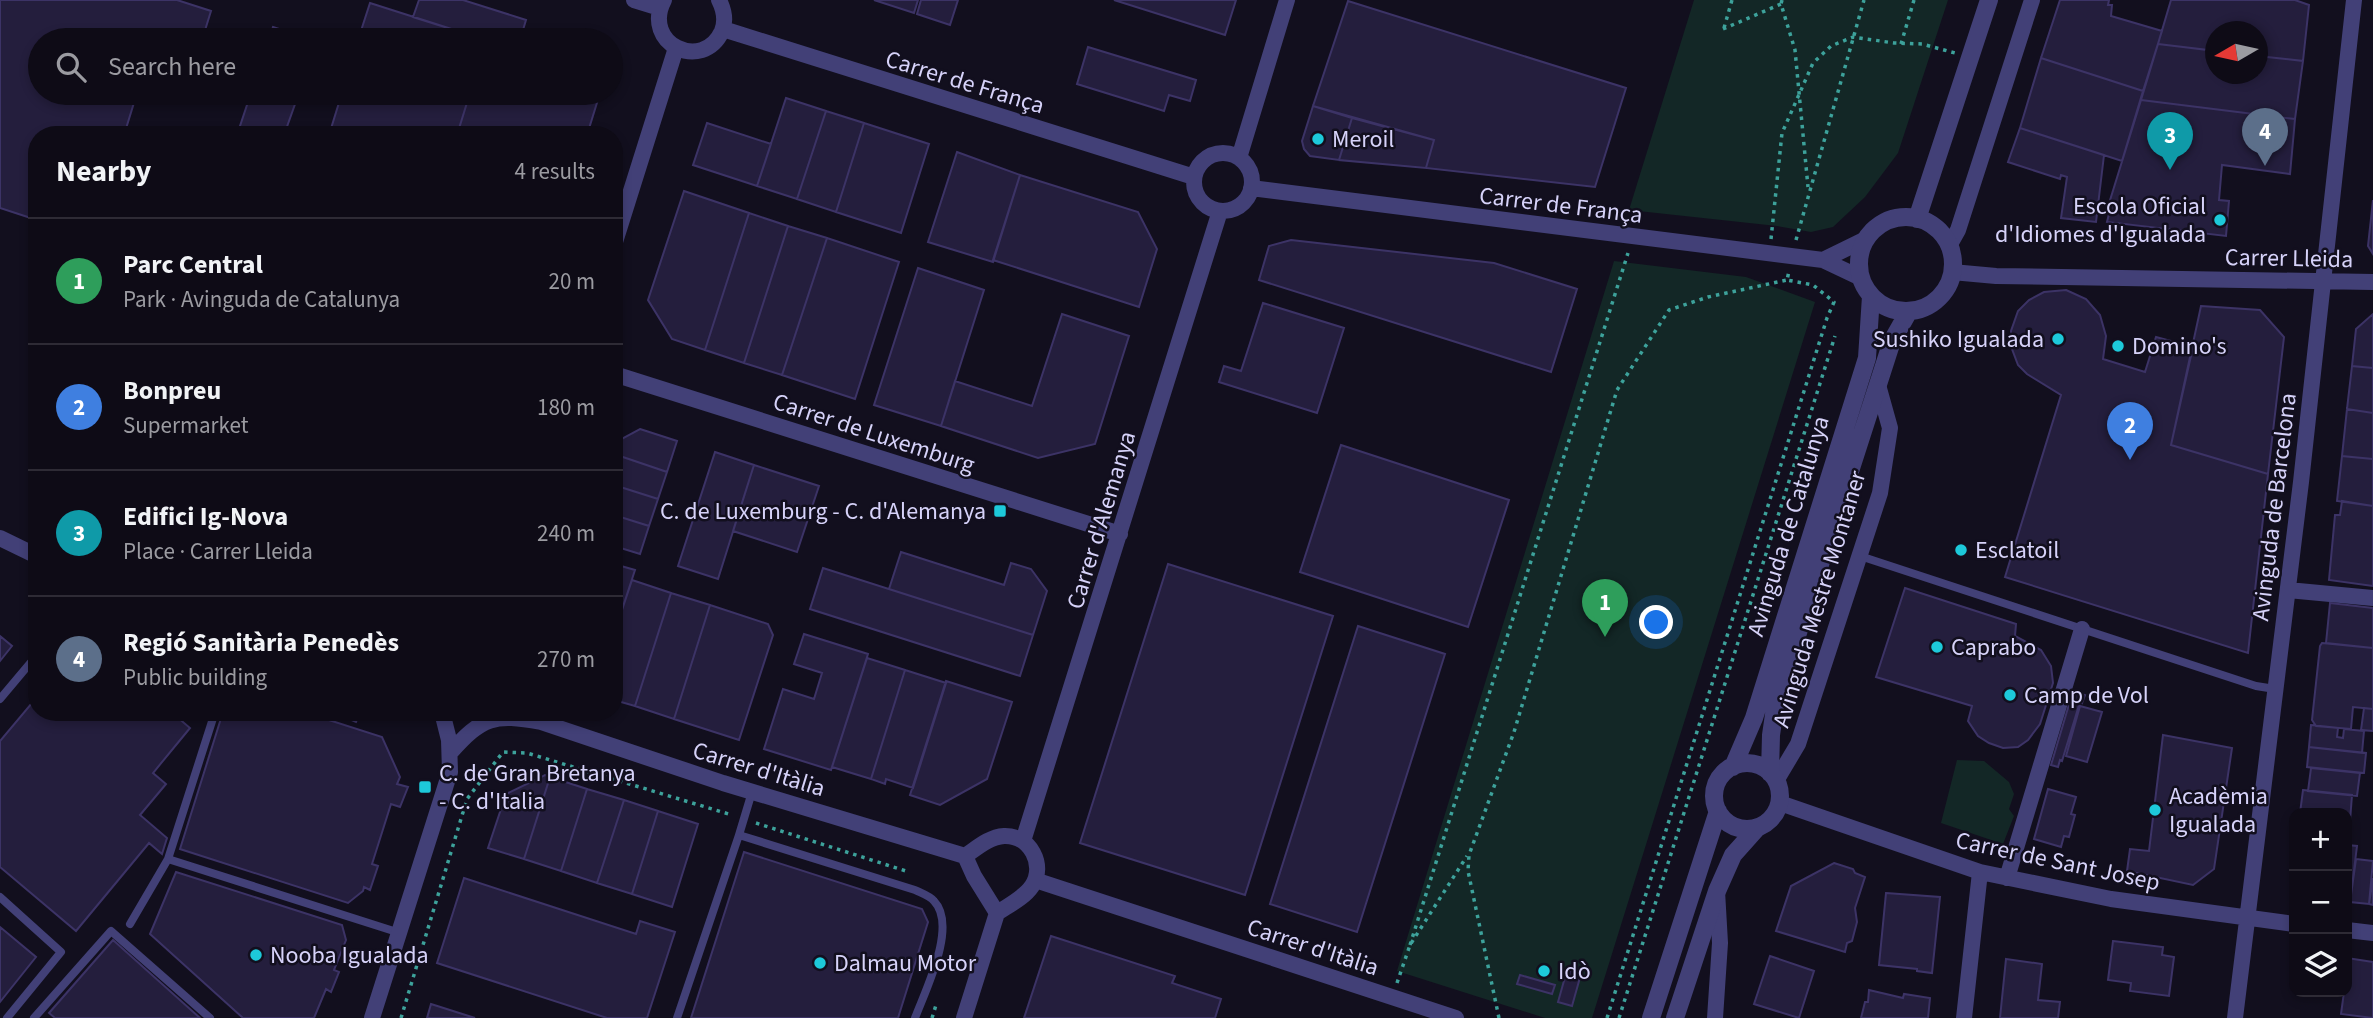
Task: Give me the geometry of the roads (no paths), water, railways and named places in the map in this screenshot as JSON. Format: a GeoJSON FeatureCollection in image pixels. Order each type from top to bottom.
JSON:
{"type":"FeatureCollection","features":[{"type":"Feature","properties":{"kind":"street"},"geometry":{"type":"LineString","coordinates":[[634,0],[662,4],[658,17],[661,31],[676,48],[690,51],[704,49],[716,41],[723,29],[724,15],[719,0]]}},
{"type":"Feature","properties":{"kind":"street"},"geometry":{"type":"LineString","coordinates":[[1239,158],[1287,0]]}},
{"type":"Feature","properties":{"kind":"street"},"geometry":{"type":"LineString","coordinates":[[1917,219],[1989,0]]}},
{"type":"Feature","properties":{"kind":"street"},"geometry":{"type":"LineString","coordinates":[[1949,246],[1958,230],[2032,0]]}},
{"type":"Feature","properties":{"kind":"street","name":"Avinguda de Barcelona"},"geometry":{"type":"LineString","coordinates":[[2235,1018],[2245,919],[2288,590],[2354,0]]}},
{"type":"Feature","properties":{"kind":"street","name":"Carrer de França"},"geometry":{"type":"LineString","coordinates":[[723,29],[1194,177]]}},
{"type":"Feature","properties":{"kind":"street"},"geometry":{"type":"LineString","coordinates":[[623,216],[676,48]]}},
{"type":"Feature","properties":{"kind":"street"},"geometry":{"type":"LineString","coordinates":[[1228,154],[1239,158],[1250,173],[1251,188],[1247,198],[1240,205],[1220,211],[1209,208],[1200,200],[1195,189],[1194,177],[1198,166],[1211,155],[1228,154]]}},
{"type":"Feature","properties":{"kind":"street","name":"Carrer de França"},"geometry":{"type":"LineString","coordinates":[[1251,188],[1792,255],[1823,260],[1861,278]]}},
{"type":"Feature","properties":{"kind":"street","name":"Carrer d'Alemanya"},"geometry":{"type":"LineString","coordinates":[[1023,841],[1220,211]]}},
{"type":"Feature","properties":{"kind":"street"},"geometry":{"type":"LineString","coordinates":[[1823,260],[1866,239],[1888,220],[1908,217],[1917,219],[1939,232],[1949,246],[1952,272],[1949,282],[1929,305],[1909,311],[1888,308],[1871,296],[1861,278],[1858,261],[1866,239]]}},
{"type":"Feature","properties":{"kind":"street","name":"Carrer Lleida"},"geometry":{"type":"LineString","coordinates":[[1952,272],[1996,276],[2373,282]]}},
{"type":"Feature","properties":{"kind":"street","name":"Avinguda de Catalunya"},"geometry":{"type":"LineString","coordinates":[[1733,767],[1754,718],[1867,358],[1871,296]]}},
{"type":"Feature","properties":{"kind":"street","name":"Avinguda de Catalunya"},"geometry":{"type":"LineString","coordinates":[[1773,777],[1771,735],[1776,701],[1892,341],[1909,311]]}},
{"type":"Feature","properties":{"kind":"street","name":"Carrer de Luxemburg"},"geometry":{"type":"LineString","coordinates":[[623,377],[1120,534]]}},
{"type":"Feature","properties":{"kind":"street","name":"Avinguda Mestre Montaner"},"geometry":{"type":"LineString","coordinates":[[1773,777],[1798,744],[1880,493],[1890,428],[1878,385]]}},
{"type":"Feature","properties":{"kind":"street"},"geometry":{"type":"LineString","coordinates":[[0,538],[28,552]]}},
{"type":"Feature","properties":{"kind":"street"},"geometry":{"type":"LineString","coordinates":[[2288,590],[2373,598]]}},
{"type":"Feature","properties":{"kind":"street"},"geometry":{"type":"LineString","coordinates":[[2007,878],[2082,629]]}},
{"type":"Feature","properties":{"kind":"street"},"geometry":{"type":"LineString","coordinates":[[372,1018],[450,772],[450,753],[444,721]]}},
{"type":"Feature","properties":{"kind":"street","name":"Carrer d'Itàlia"},"geometry":{"type":"LineString","coordinates":[[450,753],[467,734],[486,721]]}},
{"type":"Feature","properties":{"kind":"street","name":"Carrer d'Itàlia"},"geometry":{"type":"LineString","coordinates":[[536,721],[752,792],[965,856]]}},
{"type":"Feature","properties":{"kind":"street"},"geometry":{"type":"LineString","coordinates":[[1752,764],[1773,777],[1780,803],[1768,822],[1749,830],[1731,825],[1718,811],[1715,803],[1716,786],[1720,778],[1733,767],[1752,764]]}},
{"type":"Feature","properties":{"kind":"street","name":"Carrer de Sant Josep"},"geometry":{"type":"LineString","coordinates":[[1780,803],[1980,872],[2111,900],[2289,923]]}},
{"type":"Feature","properties":{"kind":"street"},"geometry":{"type":"LineString","coordinates":[[1651,1018],[1718,811]]}},
{"type":"Feature","properties":{"kind":"street"},"geometry":{"type":"LineString","coordinates":[[1675,1018],[1717,891],[1734,855],[1758,827]]}},
{"type":"Feature","properties":{"kind":"street"},"geometry":{"type":"LineString","coordinates":[[964,1018],[997,913],[1025,894],[1035,880],[1038,869],[1036,859],[1023,841],[1004,836],[995,838],[965,856],[983,893],[997,913]]}},
{"type":"Feature","properties":{"kind":"street"},"geometry":{"type":"LineString","coordinates":[[1964,1018],[1980,872]]}},
{"type":"Feature","properties":{"kind":"street","name":"Carrer d'Itàlia"},"geometry":{"type":"LineString","coordinates":[[1035,880],[1456,1018]]}},
{"type":"Feature","properties":{"kind":"street"},"geometry":{"type":"LineString","coordinates":[[1715,1018],[1720,943],[1717,891]]}},
{"type":"Feature","properties":{"kind":"street"},"geometry":{"type":"LineString","coordinates":[[2352,931],[2373,933]]}},
{"type":"Feature","properties":{"kind":"lane"},"geometry":{"type":"LineString","coordinates":[[1860,556],[2256,686],[2275,689]]}},
{"type":"Feature","properties":{"kind":"lane"},"geometry":{"type":"LineString","coordinates":[[0,699],[28,666]]}},
{"type":"Feature","properties":{"kind":"lane"},"geometry":{"type":"LineString","coordinates":[[130,924],[168,859],[212,721]]}},
{"type":"Feature","properties":{"kind":"lane"},"geometry":{"type":"LineString","coordinates":[[677,1018],[752,792]]}},
{"type":"Feature","properties":{"kind":"lane"},"geometry":{"type":"LineString","coordinates":[[739,835],[915,890],[934,901],[942,916],[942,944],[915,1018]]}},
{"type":"Feature","properties":{"kind":"lane"},"geometry":{"type":"LineString","coordinates":[[168,859],[400,933]]}},
{"type":"Feature","properties":{"kind":"lane"},"geometry":{"type":"LineString","coordinates":[[0,897],[61,952],[7,1018]]}},
{"type":"Feature","properties":{"kind":"lane"},"geometry":{"type":"LineString","coordinates":[[34,1018],[111,931],[209,1018]]}},
{"type":"Feature","properties":{"kind":"place","name":"Meroil"},"geometry":{"type":"Point","coordinates":[1318,139]}},
{"type":"Feature","properties":{"kind":"place","name":"Regió Sanitària Penedès"},"geometry":{"type":"Point","coordinates":[2265,166]}},
{"type":"Feature","properties":{"kind":"place","name":"Edifici Ig-Nova"},"geometry":{"type":"Point","coordinates":[2170,170]}},
{"type":"Feature","properties":{"kind":"place","name":"Escola Oficial d'Idiomes d'Igualada"},"geometry":{"type":"Point","coordinates":[2220,220]}},
{"type":"Feature","properties":{"kind":"place","name":"Sushiko Igualada"},"geometry":{"type":"Point","coordinates":[2058,339]}},
{"type":"Feature","properties":{"kind":"place","name":"Domino's"},"geometry":{"type":"Point","coordinates":[2118,346]}},
{"type":"Feature","properties":{"kind":"place","name":"Bonpreu"},"geometry":{"type":"Point","coordinates":[2130,460]}},
{"type":"Feature","properties":{"kind":"place","name":"C. de Luxemburg - C. d'Alemanya"},"geometry":{"type":"Point","coordinates":[1000,511]}},
{"type":"Feature","properties":{"kind":"place","name":"Esclatoil"},"geometry":{"type":"Point","coordinates":[1961,550]}},
{"type":"Feature","properties":{"kind":"place","name":"Parc Central"},"geometry":{"type":"Point","coordinates":[1605,637]}},
{"type":"Feature","properties":{"kind":"place","name":"Caprabo"},"geometry":{"type":"Point","coordinates":[1937,647]}},
{"type":"Feature","properties":{"kind":"place","name":"Camp de Vol"},"geometry":{"type":"Point","coordinates":[2010,695]}},
{"type":"Feature","properties":{"kind":"place","name":"C. de Gran Bretanya - C. d'Italia"},"geometry":{"type":"Point","coordinates":[425,787]}},
{"type":"Feature","properties":{"kind":"place","name":"Acadèmia Igualada"},"geometry":{"type":"Point","coordinates":[2155,810]}},
{"type":"Feature","properties":{"kind":"place","name":"Nooba Igualada"},"geometry":{"type":"Point","coordinates":[256,955]}},
{"type":"Feature","properties":{"kind":"place","name":"Dalmau Motor"},"geometry":{"type":"Point","coordinates":[820,963]}},
{"type":"Feature","properties":{"kind":"place","name":"Idò"},"geometry":{"type":"Point","coordinates":[1544,971]}}]}
